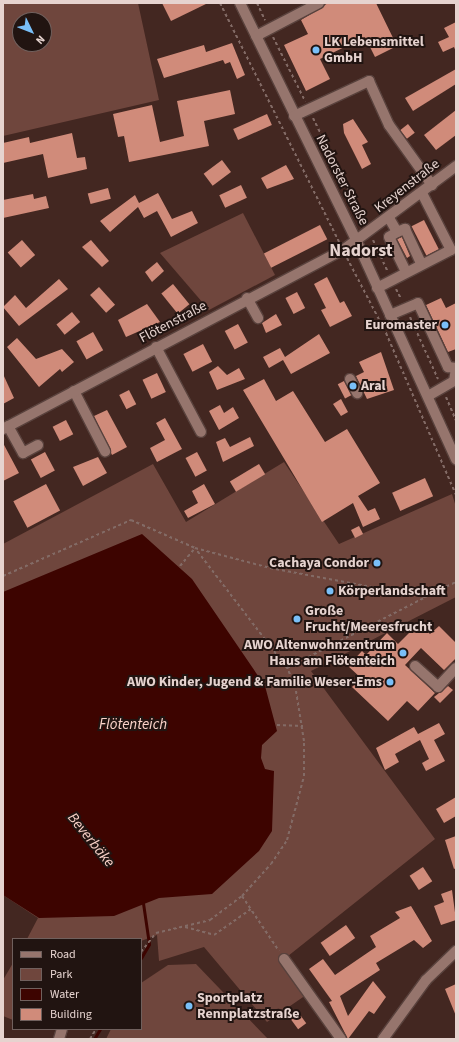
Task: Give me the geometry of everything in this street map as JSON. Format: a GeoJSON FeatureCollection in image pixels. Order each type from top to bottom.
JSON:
{"type":"FeatureCollection","features":[{"type":"Feature","properties":{"kind":"street","name":"Nadorster Straße"},"geometry":{"type":"LineString","coordinates":[[240,3],[356,242],[456,459]]}},
{"type":"Feature","properties":{"kind":"street"},"geometry":{"type":"LineString","coordinates":[[256,36],[319,3]]}},
{"type":"Feature","properties":{"kind":"street"},"geometry":{"type":"LineString","coordinates":[[294,116],[369,81],[389,125],[432,185]]}},
{"type":"Feature","properties":{"kind":"street","name":"Kreyenstraße"},"geometry":{"type":"LineString","coordinates":[[356,242],[455,169]]}},
{"type":"Feature","properties":{"kind":"street"},"geometry":{"type":"LineString","coordinates":[[377,288],[416,264],[451,250],[422,193]]}},
{"type":"Feature","properties":{"kind":"street"},"geometry":{"type":"LineString","coordinates":[[389,218],[397,233]]}},
{"type":"Feature","properties":{"kind":"street"},"geometry":{"type":"LineString","coordinates":[[405,229],[416,264],[389,236],[405,229]]}},
{"type":"Feature","properties":{"kind":"street","name":"Flötenstraße"},"geometry":{"type":"LineString","coordinates":[[6,428],[247,298],[356,242]]}},
{"type":"Feature","properties":{"kind":"street"},"geometry":{"type":"LineString","coordinates":[[247,298],[258,318]]}},
{"type":"Feature","properties":{"kind":"street"},"geometry":{"type":"LineString","coordinates":[[390,315],[418,303],[448,367],[456,368],[454,381],[428,396]]}},
{"type":"Feature","properties":{"kind":"street"},"geometry":{"type":"LineString","coordinates":[[156,347],[201,432]]}},
{"type":"Feature","properties":{"kind":"street"},"geometry":{"type":"LineString","coordinates":[[350,379],[357,393]]}},
{"type":"Feature","properties":{"kind":"street"},"geometry":{"type":"LineString","coordinates":[[74,391],[105,451]]}},
{"type":"Feature","properties":{"kind":"street"},"geometry":{"type":"LineString","coordinates":[[6,428],[23,453],[38,446]]}},
{"type":"Feature","properties":{"kind":"street"},"geometry":{"type":"LineString","coordinates":[[415,666],[438,687],[456,668]]}},
{"type":"Feature","properties":{"kind":"street"},"geometry":{"type":"LineString","coordinates":[[383,1039],[426,980],[456,951]]}},
{"type":"Feature","properties":{"kind":"street"},"geometry":{"type":"LineString","coordinates":[[284,959],[341,1039]]}},
{"type":"Feature","properties":{"kind":"path"},"geometry":{"type":"LineString","coordinates":[[257,3],[406,308],[456,420]]}},
{"type":"Feature","properties":{"kind":"path"},"geometry":{"type":"LineString","coordinates":[[3,576],[131,520],[195,548],[270,568],[425,597]]}},
{"type":"Feature","properties":{"kind":"path"},"geometry":{"type":"LineString","coordinates":[[180,566],[195,548]]}},
{"type":"Feature","properties":{"kind":"path"},"geometry":{"type":"LineString","coordinates":[[142,950],[147,942],[156,933],[210,920],[242,896],[271,864],[287,840],[304,776],[303,726],[295,685],[287,668],[195,548]]}},
{"type":"Feature","properties":{"kind":"path"},"geometry":{"type":"LineString","coordinates":[[287,668],[456,582]]}},
{"type":"Feature","properties":{"kind":"path"},"geometry":{"type":"LineString","coordinates":[[276,726],[303,726]]}},
{"type":"Feature","properties":{"kind":"path"},"geometry":{"type":"LineString","coordinates":[[242,896],[284,959]]}},
{"type":"Feature","properties":{"kind":"path"},"geometry":{"type":"LineString","coordinates":[[183,927],[214,936],[251,909]]}},
{"type":"Feature","properties":{"kind":"path"},"geometry":{"type":"LineString","coordinates":[[90,1039],[95,1030]]}},
{"type":"Feature","properties":{"kind":"green space"},"geometry":{"type":"Polygon","coordinates":[[[3,3],[138,3],[159,100],[3,136],[3,3]]]}},
{"type":"Feature","properties":{"kind":"green space"},"geometry":{"type":"Polygon","coordinates":[[[243,213],[275,275],[209,310],[160,253],[243,213]]]}},
{"type":"Feature","properties":{"kind":"green space"},"geometry":{"type":"Polygon","coordinates":[[[284,462],[339,544],[452,494],[456,507],[456,597],[311,671],[435,839],[283,960],[306,995],[267,1022],[204,947],[159,961],[157,935],[142,941],[142,938],[28,938],[38,918],[3,895],[3,544],[153,464],[186,522],[284,462]]]}},
{"type":"Feature","properties":{"kind":"green space","name":"Sportplatz Rennplatzstraße"},"geometry":{"type":"Polygon","coordinates":[[[196,964],[268,1039],[106,1039],[110,1030],[142,1030],[142,982],[168,965],[196,964]]]}},
{"type":"Feature","properties":{"kind":"green space"},"geometry":{"type":"Polygon","coordinates":[[[12,965],[12,1020],[3,1016],[3,980],[12,965]]]}},
{"type":"Feature","properties":{"kind":"water","name":"Flötenteich"},"geometry":{"type":"Polygon","coordinates":[[[142,534],[192,579],[265,686],[277,731],[262,745],[261,758],[265,769],[274,771],[272,831],[259,851],[212,894],[159,898],[114,916],[39,918],[3,895],[3,592],[142,534]]]}},
{"type":"Feature","properties":{"kind":"building"},"geometry":{"type":"Polygon","coordinates":[[[162,3],[208,3],[171,21],[162,3]]]}},
{"type":"Feature","properties":{"kind":"building"},"geometry":{"type":"Polygon","coordinates":[[[328,3],[376,3],[397,46],[375,57],[365,37],[320,59],[330,79],[306,91],[284,45],[308,34],[301,20],[328,3]]]}},
{"type":"Feature","properties":{"kind":"building"},"geometry":{"type":"Polygon","coordinates":[[[456,22],[456,52],[454,47],[443,52],[438,42],[449,37],[444,28],[456,22]]]}},
{"type":"Feature","properties":{"kind":"building"},"geometry":{"type":"Polygon","coordinates":[[[232,43],[245,75],[237,79],[230,62],[225,64],[223,60],[164,78],[157,59],[204,45],[206,52],[232,43]]]}},
{"type":"Feature","properties":{"kind":"building"},"geometry":{"type":"Polygon","coordinates":[[[456,69],[456,84],[413,111],[405,98],[456,69]]]}},
{"type":"Feature","properties":{"kind":"building"},"geometry":{"type":"Polygon","coordinates":[[[230,90],[235,114],[204,121],[209,146],[129,162],[124,136],[118,137],[113,114],[152,105],[160,142],[184,136],[177,101],[230,90]]]}},
{"type":"Feature","properties":{"kind":"building"},"geometry":{"type":"Polygon","coordinates":[[[456,110],[456,135],[436,150],[424,135],[456,110]]]}},
{"type":"Feature","properties":{"kind":"building"},"geometry":{"type":"Polygon","coordinates":[[[267,114],[272,125],[238,140],[233,129],[267,114]]]}},
{"type":"Feature","properties":{"kind":"building"},"geometry":{"type":"Polygon","coordinates":[[[353,119],[368,142],[362,145],[371,164],[362,169],[344,133],[343,124],[353,119]]]}},
{"type":"Feature","properties":{"kind":"building"},"geometry":{"type":"Polygon","coordinates":[[[408,124],[415,133],[407,139],[400,130],[408,124]]]}},
{"type":"Feature","properties":{"kind":"building"},"geometry":{"type":"Polygon","coordinates":[[[72,133],[77,158],[85,157],[87,169],[48,178],[43,154],[3,163],[3,143],[29,137],[30,143],[72,133]]]}},
{"type":"Feature","properties":{"kind":"building"},"geometry":{"type":"Polygon","coordinates":[[[222,160],[231,172],[213,186],[204,174],[222,160]]]}},
{"type":"Feature","properties":{"kind":"building"},"geometry":{"type":"Polygon","coordinates":[[[286,165],[294,179],[267,189],[261,178],[286,165]]]}},
{"type":"Feature","properties":{"kind":"building"},"geometry":{"type":"Polygon","coordinates":[[[241,185],[247,198],[225,208],[219,195],[241,185]]]}},
{"type":"Feature","properties":{"kind":"building"},"geometry":{"type":"Polygon","coordinates":[[[108,188],[111,199],[91,204],[88,193],[108,188]]]}},
{"type":"Feature","properties":{"kind":"building"},"geometry":{"type":"Polygon","coordinates":[[[158,193],[172,219],[192,211],[198,223],[171,237],[157,211],[144,218],[138,207],[110,232],[100,221],[135,195],[139,203],[158,193]]]}},
{"type":"Feature","properties":{"kind":"building"},"geometry":{"type":"Polygon","coordinates":[[[33,194],[34,199],[46,196],[49,208],[3,218],[3,200],[33,194]]]}},
{"type":"Feature","properties":{"kind":"building"},"geometry":{"type":"Polygon","coordinates":[[[424,220],[439,249],[427,256],[412,226],[424,220]]]}},
{"type":"Feature","properties":{"kind":"building"},"geometry":{"type":"Polygon","coordinates":[[[320,225],[327,239],[271,268],[264,254],[320,225]]]}},
{"type":"Feature","properties":{"kind":"building"},"geometry":{"type":"Polygon","coordinates":[[[402,237],[410,256],[407,258],[397,239],[402,237]]]}},
{"type":"Feature","properties":{"kind":"building"},"geometry":{"type":"Polygon","coordinates":[[[22,240],[35,255],[21,268],[8,252],[22,240]]]}},
{"type":"Feature","properties":{"kind":"building"},"geometry":{"type":"Polygon","coordinates":[[[91,240],[109,261],[102,267],[82,247],[91,240]]]}},
{"type":"Feature","properties":{"kind":"building"},"geometry":{"type":"Polygon","coordinates":[[[157,262],[164,271],[152,282],[145,272],[157,262]]]}},
{"type":"Feature","properties":{"kind":"building"},"geometry":{"type":"Polygon","coordinates":[[[327,277],[340,303],[344,301],[352,316],[330,327],[321,310],[326,308],[314,284],[327,277]]]}},
{"type":"Feature","properties":{"kind":"building"},"geometry":{"type":"Polygon","coordinates":[[[59,279],[68,289],[19,326],[3,307],[15,295],[26,308],[59,279]]]}},
{"type":"Feature","properties":{"kind":"building"},"geometry":{"type":"Polygon","coordinates":[[[173,284],[189,304],[178,314],[161,293],[173,284]]]}},
{"type":"Feature","properties":{"kind":"building"},"geometry":{"type":"Polygon","coordinates":[[[99,287],[115,305],[106,313],[90,295],[99,287]]]}},
{"type":"Feature","properties":{"kind":"building"},"geometry":{"type":"Polygon","coordinates":[[[297,292],[305,308],[294,314],[285,298],[297,292]]]}},
{"type":"Feature","properties":{"kind":"building","name":"Euromaster"},"geometry":{"type":"Polygon","coordinates":[[[441,298],[446,308],[456,303],[456,349],[448,352],[426,305],[441,298]]]}},
{"type":"Feature","properties":{"kind":"building"},"geometry":{"type":"Polygon","coordinates":[[[147,304],[160,322],[126,337],[118,320],[147,304]]]}},
{"type":"Feature","properties":{"kind":"building"},"geometry":{"type":"Polygon","coordinates":[[[72,312],[80,322],[65,335],[56,325],[72,312]]]}},
{"type":"Feature","properties":{"kind":"building"},"geometry":{"type":"Polygon","coordinates":[[[276,314],[282,325],[266,333],[262,323],[276,314]]]}},
{"type":"Feature","properties":{"kind":"building"},"geometry":{"type":"Polygon","coordinates":[[[238,324],[248,343],[235,350],[225,331],[238,324]]]}},
{"type":"Feature","properties":{"kind":"building"},"geometry":{"type":"Polygon","coordinates":[[[93,332],[103,350],[87,360],[76,341],[93,332]]]}},
{"type":"Feature","properties":{"kind":"building"},"geometry":{"type":"Polygon","coordinates":[[[319,334],[330,353],[291,374],[283,360],[269,368],[263,357],[280,348],[285,357],[319,334]]]}},
{"type":"Feature","properties":{"kind":"building"},"geometry":{"type":"Polygon","coordinates":[[[17,338],[36,359],[62,349],[74,362],[62,372],[60,369],[39,387],[7,347],[17,338]]]}},
{"type":"Feature","properties":{"kind":"building"},"geometry":{"type":"Polygon","coordinates":[[[203,344],[212,362],[192,372],[183,354],[203,344]]]}},
{"type":"Feature","properties":{"kind":"building"},"geometry":{"type":"Polygon","coordinates":[[[381,352],[394,390],[367,399],[356,376],[364,372],[359,362],[381,352]]]}},
{"type":"Feature","properties":{"kind":"building"},"geometry":{"type":"Polygon","coordinates":[[[218,366],[227,375],[239,368],[245,379],[217,390],[209,372],[218,366]]]}},
{"type":"Feature","properties":{"kind":"building"},"geometry":{"type":"Polygon","coordinates":[[[157,373],[166,392],[151,399],[142,380],[157,373]]]}},
{"type":"Feature","properties":{"kind":"building"},"geometry":{"type":"Polygon","coordinates":[[[3,374],[14,398],[3,404],[3,374]]]}},
{"type":"Feature","properties":{"kind":"building"},"geometry":{"type":"Polygon","coordinates":[[[264,379],[276,401],[293,391],[325,442],[347,429],[380,483],[358,496],[368,511],[375,508],[380,519],[363,527],[353,503],[322,522],[243,390],[264,379]]]}},
{"type":"Feature","properties":{"kind":"building"},"geometry":{"type":"Polygon","coordinates":[[[344,381],[351,395],[345,398],[338,384],[344,381]]]}},
{"type":"Feature","properties":{"kind":"building"},"geometry":{"type":"Polygon","coordinates":[[[129,390],[136,404],[126,409],[119,395],[129,390]]]}},
{"type":"Feature","properties":{"kind":"building"},"geometry":{"type":"Polygon","coordinates":[[[341,399],[348,412],[341,416],[333,404],[341,399]]]}},
{"type":"Feature","properties":{"kind":"building"},"geometry":{"type":"Polygon","coordinates":[[[220,405],[224,413],[233,407],[239,418],[219,430],[209,411],[220,405]]]}},
{"type":"Feature","properties":{"kind":"building"},"geometry":{"type":"Polygon","coordinates":[[[107,410],[127,447],[112,455],[94,416],[107,410]]]}},
{"type":"Feature","properties":{"kind":"building"},"geometry":{"type":"Polygon","coordinates":[[[165,418],[182,449],[157,462],[150,448],[165,440],[156,423],[165,418]]]}},
{"type":"Feature","properties":{"kind":"building"},"geometry":{"type":"Polygon","coordinates":[[[66,420],[73,434],[60,441],[53,427],[66,420]]]}},
{"type":"Feature","properties":{"kind":"building"},"geometry":{"type":"Polygon","coordinates":[[[250,437],[254,446],[223,462],[216,442],[225,438],[230,447],[250,437]]]}},
{"type":"Feature","properties":{"kind":"building"},"geometry":{"type":"Polygon","coordinates":[[[3,443],[19,473],[3,481],[3,443]]]}},
{"type":"Feature","properties":{"kind":"building"},"geometry":{"type":"Polygon","coordinates":[[[45,452],[55,471],[41,478],[31,460],[45,452]]]}},
{"type":"Feature","properties":{"kind":"building"},"geometry":{"type":"Polygon","coordinates":[[[197,452],[207,471],[195,477],[186,458],[197,452]]]}},
{"type":"Feature","properties":{"kind":"building"},"geometry":{"type":"Polygon","coordinates":[[[98,457],[107,473],[83,486],[73,467],[98,457]]]}},
{"type":"Feature","properties":{"kind":"building"},"geometry":{"type":"Polygon","coordinates":[[[259,464],[265,474],[236,492],[230,482],[259,464]]]}},
{"type":"Feature","properties":{"kind":"building"},"geometry":{"type":"Polygon","coordinates":[[[425,478],[433,496],[400,511],[392,493],[425,478]]]}},
{"type":"Feature","properties":{"kind":"building"},"geometry":{"type":"Polygon","coordinates":[[[46,484],[60,510],[27,528],[13,501],[46,484]]]}},
{"type":"Feature","properties":{"kind":"building"},"geometry":{"type":"Polygon","coordinates":[[[204,484],[215,504],[188,518],[184,511],[198,503],[192,491],[204,484]]]}},
{"type":"Feature","properties":{"kind":"building"},"geometry":{"type":"Polygon","coordinates":[[[359,526],[363,534],[355,538],[351,530],[359,526]]]}},
{"type":"Feature","properties":{"kind":"building"},"geometry":{"type":"Polygon","coordinates":[[[419,623],[430,634],[439,626],[456,643],[456,658],[444,670],[421,648],[405,665],[435,693],[418,711],[407,701],[388,721],[352,687],[361,678],[348,666],[362,651],[366,655],[387,633],[398,644],[419,623]]]}},
{"type":"Feature","properties":{"kind":"building"},"geometry":{"type":"Polygon","coordinates":[[[448,686],[453,690],[440,703],[434,697],[448,686]]]}},
{"type":"Feature","properties":{"kind":"building"},"geometry":{"type":"Polygon","coordinates":[[[439,723],[445,734],[434,740],[445,761],[426,771],[422,763],[429,759],[420,740],[395,754],[399,762],[385,770],[376,748],[414,727],[418,734],[439,723]]]}},
{"type":"Feature","properties":{"kind":"building"},"geometry":{"type":"Polygon","coordinates":[[[456,797],[456,816],[444,823],[436,809],[456,797]]]}},
{"type":"Feature","properties":{"kind":"building"},"geometry":{"type":"Polygon","coordinates":[[[456,836],[456,868],[454,869],[445,840],[456,836]]]}},
{"type":"Feature","properties":{"kind":"building"},"geometry":{"type":"Polygon","coordinates":[[[423,867],[432,881],[419,890],[410,876],[423,867]]]}},
{"type":"Feature","properties":{"kind":"building"},"geometry":{"type":"Polygon","coordinates":[[[452,890],[456,920],[441,925],[434,906],[444,902],[441,894],[452,890]]]}},
{"type":"Feature","properties":{"kind":"building"},"geometry":{"type":"Polygon","coordinates":[[[411,906],[432,941],[423,948],[414,940],[376,963],[380,970],[340,996],[348,1016],[373,981],[386,997],[374,1014],[369,1011],[348,1039],[329,1002],[332,1001],[309,969],[323,959],[335,975],[376,947],[370,936],[400,918],[395,912],[411,906]]]}},
{"type":"Feature","properties":{"kind":"building"},"geometry":{"type":"Polygon","coordinates":[[[346,925],[355,938],[330,956],[321,943],[346,925]]]}},
{"type":"Feature","properties":{"kind":"building"},"geometry":{"type":"Polygon","coordinates":[[[456,984],[456,1016],[445,989],[456,984]]]}},
{"type":"Feature","properties":{"kind":"building"},"geometry":{"type":"Polygon","coordinates":[[[298,1012],[306,1023],[298,1029],[290,1018],[298,1012]]]}},
{"type":"Feature","properties":{"kind":"waterway","name":"Beverbäke"},"geometry":{"type":"LineString","coordinates":[[142,956],[149,944],[143,903]]}},
{"type":"Feature","properties":{"kind":"waterway","name":"Beverbäke"},"geometry":{"type":"LineString","coordinates":[[94,1039],[99,1030]]}},
{"type":"Feature","properties":{"kind":"place","name":"LK Lebensmittel GmbH"},"geometry":{"type":"Point","coordinates":[316,50]}},
{"type":"Feature","properties":{"kind":"place","name":"Euromaster"},"geometry":{"type":"Point","coordinates":[445,325]}},
{"type":"Feature","properties":{"kind":"place","name":"Aral"},"geometry":{"type":"Point","coordinates":[353,386]}},
{"type":"Feature","properties":{"kind":"place","name":"Cachaya Condor"},"geometry":{"type":"Point","coordinates":[377,563]}},
{"type":"Feature","properties":{"kind":"place","name":"Körperlandschaft"},"geometry":{"type":"Point","coordinates":[330,591]}},
{"type":"Feature","properties":{"kind":"place","name":"Große Frucht/Meeresfrucht"},"geometry":{"type":"Point","coordinates":[297,619]}},
{"type":"Feature","properties":{"kind":"place","name":"AWO Altenwohnzentrum Haus am Flötenteich"},"geometry":{"type":"Point","coordinates":[403,653]}},
{"type":"Feature","properties":{"kind":"place","name":"AWO Kinder, Jugend & Familie Weser-Ems"},"geometry":{"type":"Point","coordinates":[390,682]}},
{"type":"Feature","properties":{"kind":"place","name":"Sportplatz Rennplatzstraße"},"geometry":{"type":"Point","coordinates":[189,1006]}},
{"type":"Feature","properties":{"kind":"district","name":"Nadorst"},"geometry":{"type":"Point","coordinates":[361,251]}}]}
